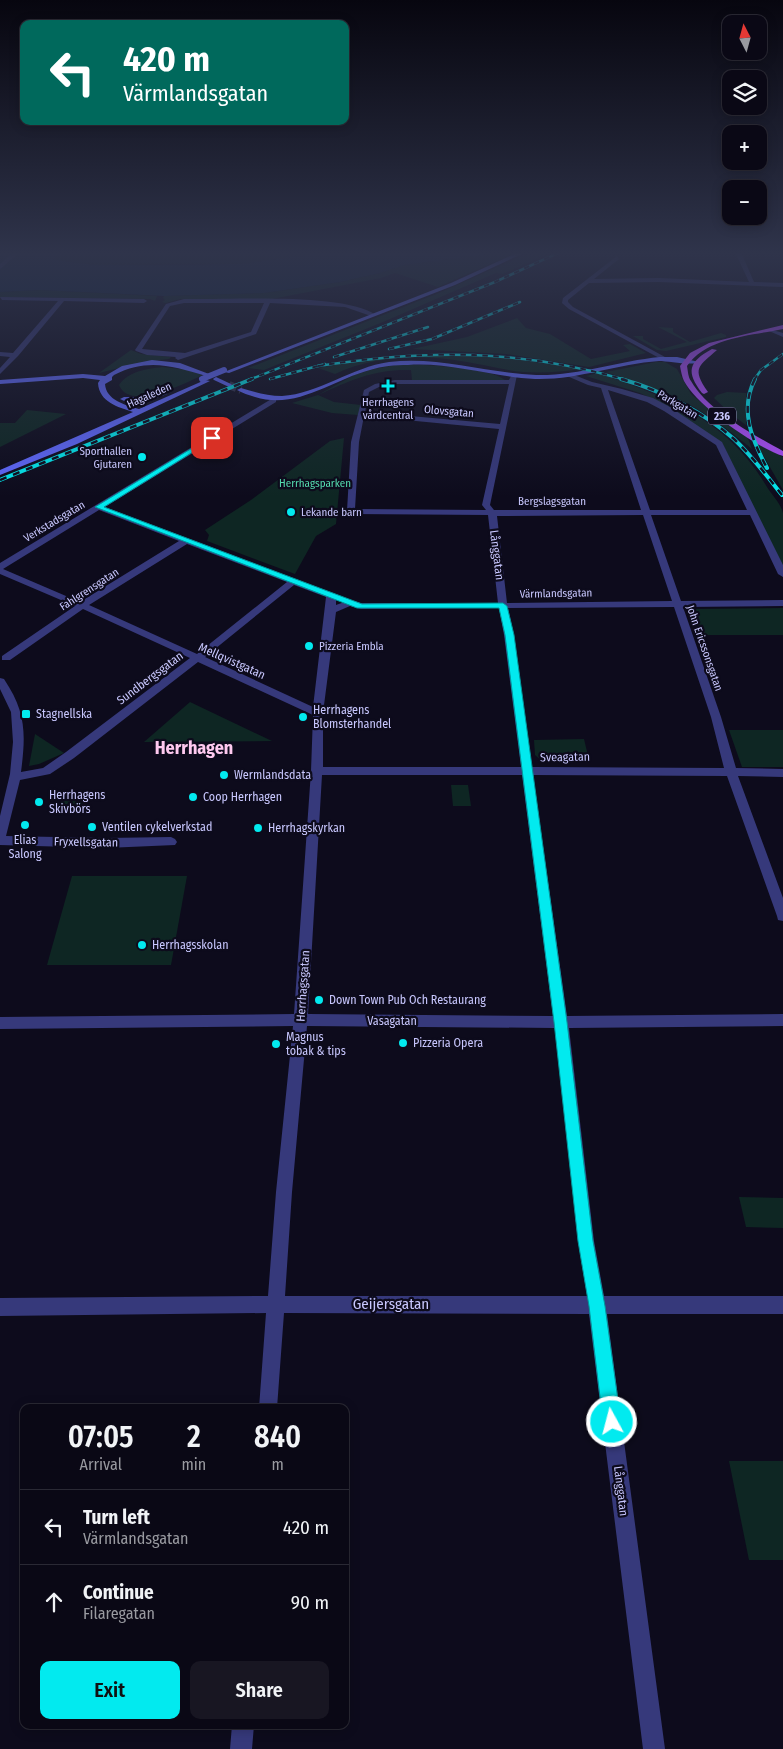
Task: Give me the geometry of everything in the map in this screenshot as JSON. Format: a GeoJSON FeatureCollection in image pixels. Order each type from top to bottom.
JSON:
{"type":"FeatureCollection","features":[{"type":"Feature","properties":{"kind":"main road"},"geometry":{"type":"LineString","coordinates":[[685,360],[700,349],[710,345],[767,334]]}},
{"type":"Feature","properties":{"kind":"main road"},"geometry":{"type":"LineString","coordinates":[[696,362],[718,348],[770,334]]}},
{"type":"Feature","properties":{"kind":"main road","name":"236"},"geometry":{"type":"LineString","coordinates":[[685,360],[683,366],[685,377],[700,398],[734,425],[783,454]]}},
{"type":"Feature","properties":{"kind":"main road","name":"236"},"geometry":{"type":"LineString","coordinates":[[696,362],[694,367],[696,381],[708,397],[739,423],[783,449]]}},
{"type":"Feature","properties":{"kind":"street"},"geometry":{"type":"LineString","coordinates":[[0,372],[34,334]]}},
{"type":"Feature","properties":{"kind":"street"},"geometry":{"type":"LineString","coordinates":[[149,334],[138,350],[147,353],[184,355],[252,334]]}},
{"type":"Feature","properties":{"kind":"street","name":"Hagaleden"},"geometry":{"type":"LineString","coordinates":[[0,471],[205,378],[323,334]]}},
{"type":"Feature","properties":{"kind":"street"},"geometry":{"type":"LineString","coordinates":[[618,334],[663,358]]}},
{"type":"Feature","properties":{"kind":"street"},"geometry":{"type":"LineString","coordinates":[[0,354],[16,355]]}},
{"type":"Feature","properties":{"kind":"street"},"geometry":{"type":"LineString","coordinates":[[0,382],[83,376],[115,382],[137,369],[173,364],[184,355]]}},
{"type":"Feature","properties":{"kind":"street"},"geometry":{"type":"LineString","coordinates":[[363,414],[366,392],[377,385],[395,382],[513,379],[569,375],[663,358],[696,362]]}},
{"type":"Feature","properties":{"kind":"street"},"geometry":{"type":"LineString","coordinates":[[137,410],[102,391],[101,383],[112,374],[132,366],[160,362],[191,368],[205,378]]}},
{"type":"Feature","properties":{"kind":"street"},"geometry":{"type":"LineString","coordinates":[[241,390],[273,400],[294,397],[368,368],[397,363],[444,363],[513,379]]}},
{"type":"Feature","properties":{"kind":"street","name":"Parkgatan"},"geometry":{"type":"LineString","coordinates":[[569,375],[604,388],[620,390],[650,400],[715,440],[721,447],[783,574]]}},
{"type":"Feature","properties":{"kind":"street"},"geometry":{"type":"LineString","coordinates":[[122,402],[151,398],[205,378]]}},
{"type":"Feature","properties":{"kind":"street"},"geometry":{"type":"LineString","coordinates":[[216,379],[229,385]]}},
{"type":"Feature","properties":{"kind":"street","name":"Långgatan"},"geometry":{"type":"LineString","coordinates":[[513,379],[486,505],[492,513],[503,606],[509,635],[561,1022],[586,1241],[597,1306],[654,1749]]}},
{"type":"Feature","properties":{"kind":"street","name":"John Ericssonsgatan"},"geometry":{"type":"LineString","coordinates":[[604,388],[644,512],[716,717],[731,772],[783,916]]}},
{"type":"Feature","properties":{"kind":"street"},"geometry":{"type":"LineString","coordinates":[[115,393],[122,402],[120,415]]}},
{"type":"Feature","properties":{"kind":"street","name":"Verkstadsgatan"},"geometry":{"type":"LineString","coordinates":[[0,566],[273,400]]}},
{"type":"Feature","properties":{"kind":"street","name":"Hagaleden"},"geometry":{"type":"LineString","coordinates":[[0,471],[120,415],[137,410]]}},
{"type":"Feature","properties":{"kind":"street","name":"Olovsgatan"},"geometry":{"type":"LineString","coordinates":[[363,414],[503,427]]}},
{"type":"Feature","properties":{"kind":"street","name":"Bergslagsgatan"},"geometry":{"type":"LineString","coordinates":[[363,414],[355,442],[351,511],[492,513],[753,512]]}},
{"type":"Feature","properties":{"kind":"street"},"geometry":{"type":"LineString","coordinates":[[98,507],[350,603]]}},
{"type":"Feature","properties":{"kind":"street","name":"Fahlgrensgatan"},"geometry":{"type":"LineString","coordinates":[[6,658],[79,604],[185,541]]}},
{"type":"Feature","properties":{"kind":"street","name":"Mellqvistgatan"},"geometry":{"type":"LineString","coordinates":[[0,571],[79,604],[318,713]]}},
{"type":"Feature","properties":{"kind":"street","name":"Sundbergsgatan"},"geometry":{"type":"LineString","coordinates":[[15,777],[46,771],[196,659],[292,582]]}},
{"type":"Feature","properties":{"kind":"street","name":"Herrhagsgatan"},"geometry":{"type":"LineString","coordinates":[[268,1404],[284,1192],[301,1020],[318,771],[318,713],[331,610],[331,595]]}},
{"type":"Feature","properties":{"kind":"street","name":"Värmlandsgatan"},"geometry":{"type":"LineString","coordinates":[[331,610],[350,603],[360,606],[503,606],[547,604],[783,603]]}},
{"type":"Feature","properties":{"kind":"street"},"geometry":{"type":"LineString","coordinates":[[0,681],[16,710],[19,739],[10,803],[0,835]]}},
{"type":"Feature","properties":{"kind":"street","name":"Sveagatan"},"geometry":{"type":"LineString","coordinates":[[318,771],[526,772],[572,770],[783,773]]}},
{"type":"Feature","properties":{"kind":"street","name":"Fryxellsgatan"},"geometry":{"type":"LineString","coordinates":[[0,840],[106,843],[171,842]]}},
{"type":"Feature","properties":{"kind":"street","name":"Vasagatan"},"geometry":{"type":"LineString","coordinates":[[0,1023],[301,1020],[561,1022],[783,1020]]}},
{"type":"Feature","properties":{"kind":"street","name":"Geijersgatan"},"geometry":{"type":"LineString","coordinates":[[0,1307],[277,1303],[597,1306],[783,1304]]}},
{"type":"Feature","properties":{"kind":"street"},"geometry":{"type":"LineString","coordinates":[[241,1749],[242,1729]]}},
{"type":"Feature","properties":{"kind":"green space"},"geometry":{"type":"Polygon","coordinates":[[[336,334],[354,334],[264,370],[248,368],[336,334]]]}},
{"type":"Feature","properties":{"kind":"green space"},"geometry":{"type":"Polygon","coordinates":[[[476,334],[548,334],[591,359],[630,351],[623,345],[630,344],[646,353],[589,367],[506,354],[412,349],[476,334]]]}},
{"type":"Feature","properties":{"kind":"green space"},"geometry":{"type":"Polygon","coordinates":[[[671,334],[676,334],[690,342],[719,334],[726,335],[726,337],[666,351],[657,350],[633,336],[643,336],[643,339],[661,349],[687,342],[671,334]]]}},
{"type":"Feature","properties":{"kind":"green space"},"geometry":{"type":"Polygon","coordinates":[[[131,350],[141,354],[171,357],[169,359],[143,362],[99,373],[131,350]]]}},
{"type":"Feature","properties":{"kind":"green space"},"geometry":{"type":"Polygon","coordinates":[[[431,354],[501,357],[581,369],[523,372],[450,359],[417,357],[367,363],[335,374],[318,368],[367,359],[431,354]]]}},
{"type":"Feature","properties":{"kind":"green space"},"geometry":{"type":"Polygon","coordinates":[[[656,362],[665,362],[677,369],[691,394],[726,423],[747,436],[752,449],[716,421],[682,401],[650,387],[606,372],[656,362]]]}},
{"type":"Feature","properties":{"kind":"green space"},"geometry":{"type":"Polygon","coordinates":[[[401,364],[471,369],[505,380],[412,380],[411,370],[398,370],[363,376],[318,395],[354,375],[401,364]]]}},
{"type":"Feature","properties":{"kind":"green space"},"geometry":{"type":"Polygon","coordinates":[[[162,367],[190,370],[203,375],[171,389],[146,396],[134,396],[125,393],[119,385],[133,374],[162,367]]]}},
{"type":"Feature","properties":{"kind":"green space"},"geometry":{"type":"Polygon","coordinates":[[[598,373],[672,402],[715,428],[734,444],[751,464],[782,510],[783,574],[722,443],[661,403],[640,393],[586,376],[598,373]]]}},
{"type":"Feature","properties":{"kind":"green space"},"geometry":{"type":"Polygon","coordinates":[[[727,392],[746,393],[746,425],[714,398],[727,392]]]}},
{"type":"Feature","properties":{"kind":"green space"},"geometry":{"type":"Polygon","coordinates":[[[318,395],[334,402],[361,405],[358,415],[332,413],[292,403],[318,395]]]}},
{"type":"Feature","properties":{"kind":"green space"},"geometry":{"type":"Polygon","coordinates":[[[27,410],[66,414],[0,447],[0,423],[15,423],[27,410]]]}},
{"type":"Feature","properties":{"kind":"green space","name":"Herrhagsparken"},"geometry":{"type":"Polygon","coordinates":[[[344,438],[336,524],[316,536],[295,574],[207,541],[209,535],[205,530],[251,500],[330,441],[344,438]]]}},
{"type":"Feature","properties":{"kind":"green space"},"geometry":{"type":"Polygon","coordinates":[[[755,441],[783,457],[783,490],[755,441]]]}},
{"type":"Feature","properties":{"kind":"green space"},"geometry":{"type":"Polygon","coordinates":[[[783,608],[783,635],[701,635],[691,609],[783,608]]]}},
{"type":"Feature","properties":{"kind":"green space"},"geometry":{"type":"Polygon","coordinates":[[[190,702],[272,741],[144,742],[190,702]]]}},
{"type":"Feature","properties":{"kind":"green space"},"geometry":{"type":"Polygon","coordinates":[[[729,730],[783,730],[783,767],[742,767],[729,730]]]}},
{"type":"Feature","properties":{"kind":"green space"},"geometry":{"type":"Polygon","coordinates":[[[35,734],[64,753],[39,764],[29,766],[35,734]]]}},
{"type":"Feature","properties":{"kind":"green space"},"geometry":{"type":"Polygon","coordinates":[[[584,739],[589,760],[541,760],[535,755],[534,740],[584,739]]]}},
{"type":"Feature","properties":{"kind":"green space"},"geometry":{"type":"Polygon","coordinates":[[[451,785],[468,785],[471,806],[453,806],[451,785]]]}},
{"type":"Feature","properties":{"kind":"green space"},"geometry":{"type":"Polygon","coordinates":[[[71,795],[92,808],[60,809],[62,799],[71,795]]]}},
{"type":"Feature","properties":{"kind":"green space"},"geometry":{"type":"Polygon","coordinates":[[[72,876],[187,876],[171,965],[47,965],[72,876]]]}},
{"type":"Feature","properties":{"kind":"green space"},"geometry":{"type":"Polygon","coordinates":[[[739,1197],[783,1198],[783,1228],[746,1227],[739,1197]]]}},
{"type":"Feature","properties":{"kind":"green space"},"geometry":{"type":"Polygon","coordinates":[[[729,1461],[783,1461],[783,1560],[749,1560],[729,1461]]]}},
{"type":"Feature","properties":{"kind":"tunnel"},"geometry":{"type":"LineString","coordinates":[[229,385],[241,390]]}},
{"type":"Feature","properties":{"kind":"railway"},"geometry":{"type":"LineString","coordinates":[[249,380],[365,334]]}},
{"type":"Feature","properties":{"kind":"railway"},"geometry":{"type":"LineString","coordinates":[[334,357],[407,334]]}},
{"type":"Feature","properties":{"kind":"railway"},"geometry":{"type":"LineString","coordinates":[[389,349],[432,339],[445,334]]}},
{"type":"Feature","properties":{"kind":"railway"},"geometry":{"type":"LineString","coordinates":[[754,380],[761,370],[783,354]]}},
{"type":"Feature","properties":{"kind":"railway"},"geometry":{"type":"LineString","coordinates":[[318,366],[397,357],[473,355],[548,362],[626,380]]}},
{"type":"Feature","properties":{"kind":"railway"},"geometry":{"type":"LineString","coordinates":[[270,379],[325,364]]}},
{"type":"Feature","properties":{"kind":"railway"},"geometry":{"type":"LineString","coordinates":[[0,480],[252,379]]}},
{"type":"Feature","properties":{"kind":"railway"},"geometry":{"type":"LineString","coordinates":[[621,379],[651,389],[681,403],[722,429],[747,452],[782,495]]}},
{"type":"Feature","properties":{"kind":"railway"},"geometry":{"type":"LineString","coordinates":[[755,379],[748,402],[749,425],[767,468]]}},
{"type":"Feature","properties":{"kind":"place","name":"Herrhagens vårdcentral"},"geometry":{"type":"Point","coordinates":[388,386]}},
{"type":"Feature","properties":{"kind":"place","name":"Sporthallen Gjutaren"},"geometry":{"type":"Point","coordinates":[142,457]}},
{"type":"Feature","properties":{"kind":"place","name":"Lekande barn"},"geometry":{"type":"Point","coordinates":[291,512]}},
{"type":"Feature","properties":{"kind":"place","name":"Pizzeria Embla"},"geometry":{"type":"Point","coordinates":[309,646]}},
{"type":"Feature","properties":{"kind":"place","name":"Stagnellska"},"geometry":{"type":"Point","coordinates":[26,714]}},
{"type":"Feature","properties":{"kind":"place","name":"Herrhagens Blomsterhandel"},"geometry":{"type":"Point","coordinates":[303,717]}},
{"type":"Feature","properties":{"kind":"place","name":"Wermlandsdata"},"geometry":{"type":"Point","coordinates":[224,775]}},
{"type":"Feature","properties":{"kind":"place","name":"Coop Herrhagen"},"geometry":{"type":"Point","coordinates":[193,797]}},
{"type":"Feature","properties":{"kind":"place","name":"Herrhagens Skivbörs"},"geometry":{"type":"Point","coordinates":[39,802]}},
{"type":"Feature","properties":{"kind":"place","name":"Elias Salong"},"geometry":{"type":"Point","coordinates":[25,825]}},
{"type":"Feature","properties":{"kind":"place","name":"Ventilen cykelverkstad"},"geometry":{"type":"Point","coordinates":[92,827]}},
{"type":"Feature","properties":{"kind":"place","name":"Herrhagskyrkan"},"geometry":{"type":"Point","coordinates":[258,828]}},
{"type":"Feature","properties":{"kind":"place","name":"Herrhagsskolan"},"geometry":{"type":"Point","coordinates":[142,945]}},
{"type":"Feature","properties":{"kind":"place","name":"Down Town Pub Och Restaurang"},"geometry":{"type":"Point","coordinates":[319,1000]}},
{"type":"Feature","properties":{"kind":"place","name":"Pizzeria Opera"},"geometry":{"type":"Point","coordinates":[403,1043]}},
{"type":"Feature","properties":{"kind":"place","name":"Magnus tobak & tips"},"geometry":{"type":"Point","coordinates":[276,1044]}},
{"type":"Feature","properties":{"kind":"district","name":"Herrhagen"},"geometry":{"type":"Point","coordinates":[194,748]}},
{"type":"Feature","properties":{"kind":"route"},"geometry":{"type":"LineString","coordinates":[[212,438],[98,507],[360,606],[503,606],[509,635],[526,772],[544,893],[586,1241],[597,1306],[612,1422]]}}]}
